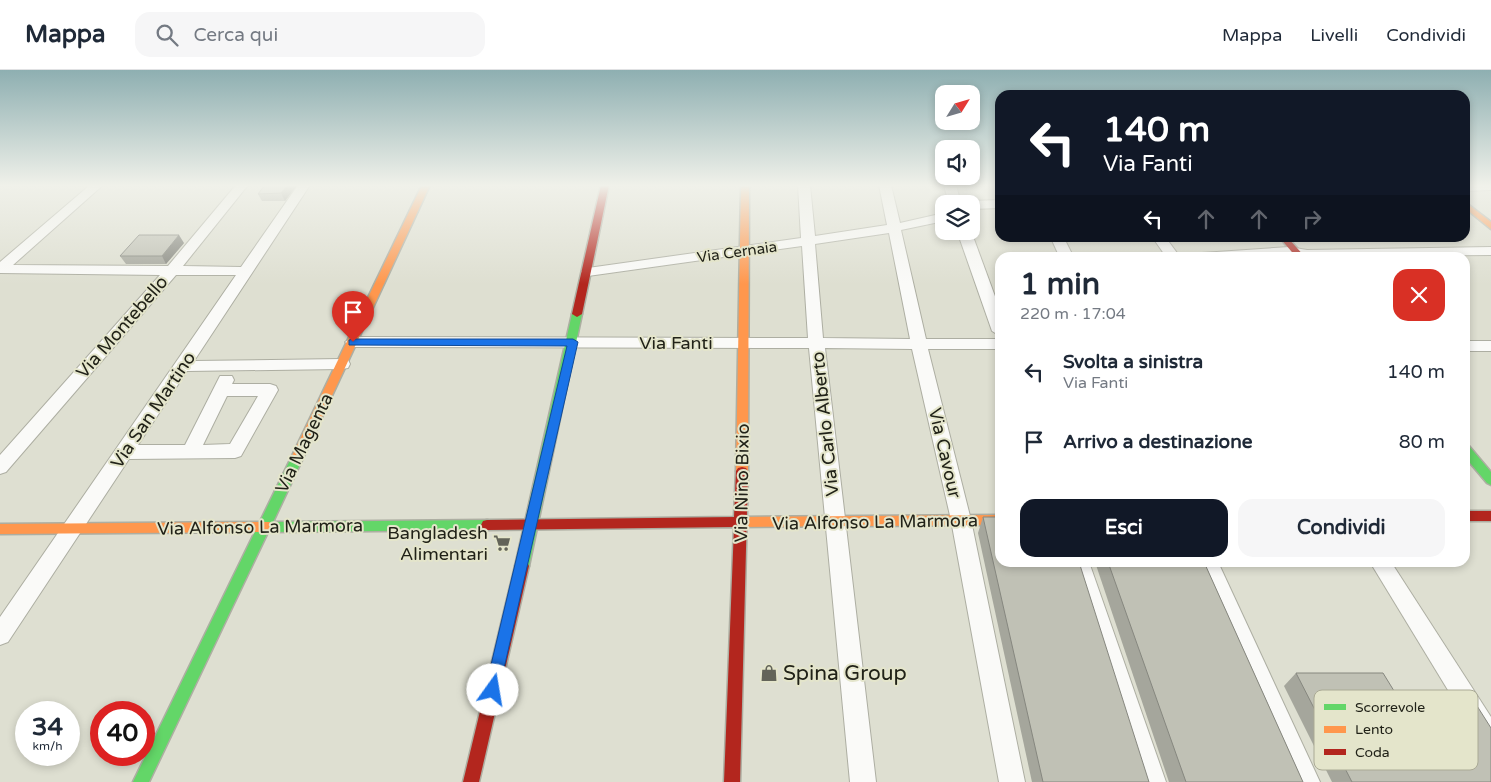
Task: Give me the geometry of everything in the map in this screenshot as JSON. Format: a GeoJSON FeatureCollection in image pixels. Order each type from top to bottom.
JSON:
{"type":"FeatureCollection","features":[{"type":"Feature","properties":{"kind":"street"},"geometry":{"type":"LineString","coordinates":[[0,269],[58,218]]}},
{"type":"Feature","properties":{"kind":"street","name":"Via Montebello"},"geometry":{"type":"LineString","coordinates":[[0,467],[172,270],[215,218]]}},
{"type":"Feature","properties":{"kind":"street","name":"Via San Martino"},"geometry":{"type":"LineString","coordinates":[[0,635],[282,218]]}},
{"type":"Feature","properties":{"kind":"street","name":"Via Magenta"},"geometry":{"type":"LineString","coordinates":[[140,782],[265,526],[411,218]]}},
{"type":"Feature","properties":{"kind":"street"},"geometry":{"type":"LineString","coordinates":[[471,782],[532,525],[599,218]]}},
{"type":"Feature","properties":{"kind":"street","name":"Via Nino Bixio"},"geometry":{"type":"LineString","coordinates":[[732,782],[742,524],[746,218]]}},
{"type":"Feature","properties":{"kind":"street","name":"Via Carlo Alberto"},"geometry":{"type":"LineString","coordinates":[[808,218],[816,343],[862,782]]}},
{"type":"Feature","properties":{"kind":"street","name":"Via Cavour"},"geometry":{"type":"LineString","coordinates":[[891,218],[961,520],[1012,782]]}},
{"type":"Feature","properties":{"kind":"street","name":"Via Cernaia"},"geometry":{"type":"LineString","coordinates":[[588,272],[746,251],[893,228],[935,219]]}},
{"type":"Feature","properties":{"kind":"street"},"geometry":{"type":"LineString","coordinates":[[967,240],[995,317]]}},
{"type":"Feature","properties":{"kind":"street"},"geometry":{"type":"LineString","coordinates":[[1288,242],[1297,252]]}},
{"type":"Feature","properties":{"kind":"street"},"geometry":{"type":"LineString","coordinates":[[1470,252],[1491,252]]}},
{"type":"Feature","properties":{"kind":"street"},"geometry":{"type":"LineString","coordinates":[[0,269],[247,271]]}},
{"type":"Feature","properties":{"kind":"street","name":"Via Fanti"},"geometry":{"type":"LineString","coordinates":[[353,342],[995,344]]}},
{"type":"Feature","properties":{"kind":"street"},"geometry":{"type":"LineString","coordinates":[[1470,346],[1491,346]]}},
{"type":"Feature","properties":{"kind":"street"},"geometry":{"type":"LineString","coordinates":[[182,366],[342,364]]}},
{"type":"Feature","properties":{"kind":"street"},"geometry":{"type":"LineString","coordinates":[[191,451],[233,365]]}},
{"type":"Feature","properties":{"kind":"street"},"geometry":{"type":"LineString","coordinates":[[125,452],[235,450],[270,390],[221,390]]}},
{"type":"Feature","properties":{"kind":"street"},"geometry":{"type":"LineString","coordinates":[[1470,455],[1491,480]]}},
{"type":"Feature","properties":{"kind":"street"},"geometry":{"type":"LineString","coordinates":[[1470,516],[1491,516]]}},
{"type":"Feature","properties":{"kind":"street","name":"Via Alfonso La Marmora"},"geometry":{"type":"LineString","coordinates":[[0,529],[742,524],[995,520]]}},
{"type":"Feature","properties":{"kind":"street"},"geometry":{"type":"LineString","coordinates":[[1081,567],[1153,782]]}},
{"type":"Feature","properties":{"kind":"street"},"geometry":{"type":"LineString","coordinates":[[1210,567],[1307,782]]}},
{"type":"Feature","properties":{"kind":"street"},"geometry":{"type":"LineString","coordinates":[[1383,567],[1461,690]]}},
{"type":"Feature","properties":{"kind":"street"},"geometry":{"type":"LineString","coordinates":[[1478,717],[1491,738]]}},
{"type":"Feature","properties":{"kind":"building"},"geometry":{"type":"Polygon","coordinates":[[[139,235],[179,235],[162,256],[120,256],[139,235]]]}},
{"type":"Feature","properties":{"kind":"building"},"geometry":{"type":"Polygon","coordinates":[[[983,517],[995,517],[995,567],[1081,567],[1149,782],[1043,782],[983,517]]]}},
{"type":"Feature","properties":{"kind":"building"},"geometry":{"type":"Polygon","coordinates":[[[1110,567],[1206,567],[1303,782],[1186,782],[1110,567]]]}},
{"type":"Feature","properties":{"kind":"building"},"geometry":{"type":"Polygon","coordinates":[[[1296,673],[1383,673],[1393,690],[1314,690],[1314,708],[1296,673]]]}},
{"type":"Feature","properties":{"kind":"building"},"geometry":{"type":"Polygon","coordinates":[[[1478,707],[1491,728],[1491,782],[1352,782],[1346,770],[1478,770],[1478,707]]]}},
{"type":"Feature","properties":{"kind":"traffic: fast"},"geometry":{"type":"LineString","coordinates":[[522,566],[577,314]]}},
{"type":"Feature","properties":{"kind":"traffic: fast"},"geometry":{"type":"LineString","coordinates":[[1470,455],[1491,480]]}},
{"type":"Feature","properties":{"kind":"traffic: fast"},"geometry":{"type":"LineString","coordinates":[[141,782],[297,458]]}},
{"type":"Feature","properties":{"kind":"traffic: fast"},"geometry":{"type":"LineString","coordinates":[[269,527],[487,525]]}},
{"type":"Feature","properties":{"kind":"traffic: slow"},"geometry":{"type":"LineString","coordinates":[[297,458],[410,218]]}},
{"type":"Feature","properties":{"kind":"traffic: slow"},"geometry":{"type":"LineString","coordinates":[[742,471],[745,218]]}},
{"type":"Feature","properties":{"kind":"traffic: slow"},"geometry":{"type":"LineString","coordinates":[[1482,218],[1491,226]]}},
{"type":"Feature","properties":{"kind":"traffic: slow"},"geometry":{"type":"LineString","coordinates":[[741,522],[995,520]]}},
{"type":"Feature","properties":{"kind":"traffic: slow"},"geometry":{"type":"LineString","coordinates":[[0,529],[269,527]]}},
{"type":"Feature","properties":{"kind":"traffic: jam"},"geometry":{"type":"LineString","coordinates":[[577,314],[598,218]]}},
{"type":"Feature","properties":{"kind":"traffic: jam"},"geometry":{"type":"LineString","coordinates":[[1288,242],[1297,252]]}},
{"type":"Feature","properties":{"kind":"traffic: jam"},"geometry":{"type":"LineString","coordinates":[[732,782],[742,471]]}},
{"type":"Feature","properties":{"kind":"traffic: jam"},"geometry":{"type":"LineString","coordinates":[[1470,516],[1491,516]]}},
{"type":"Feature","properties":{"kind":"traffic: jam"},"geometry":{"type":"LineString","coordinates":[[487,525],[741,522]]}},
{"type":"Feature","properties":{"kind":"traffic: jam"},"geometry":{"type":"LineString","coordinates":[[471,782],[522,566]]}},
{"type":"Feature","properties":{"kind":"place","name":"Bangladesh Alimentari"},"geometry":{"type":"Point","coordinates":[502,543]}},
{"type":"Feature","properties":{"kind":"place","name":"Spina Group"},"geometry":{"type":"Point","coordinates":[769,673]}},
{"type":"Feature","properties":{"kind":"route"},"geometry":{"type":"LineString","coordinates":[[353,342],[573,342],[493,690]]}}]}
